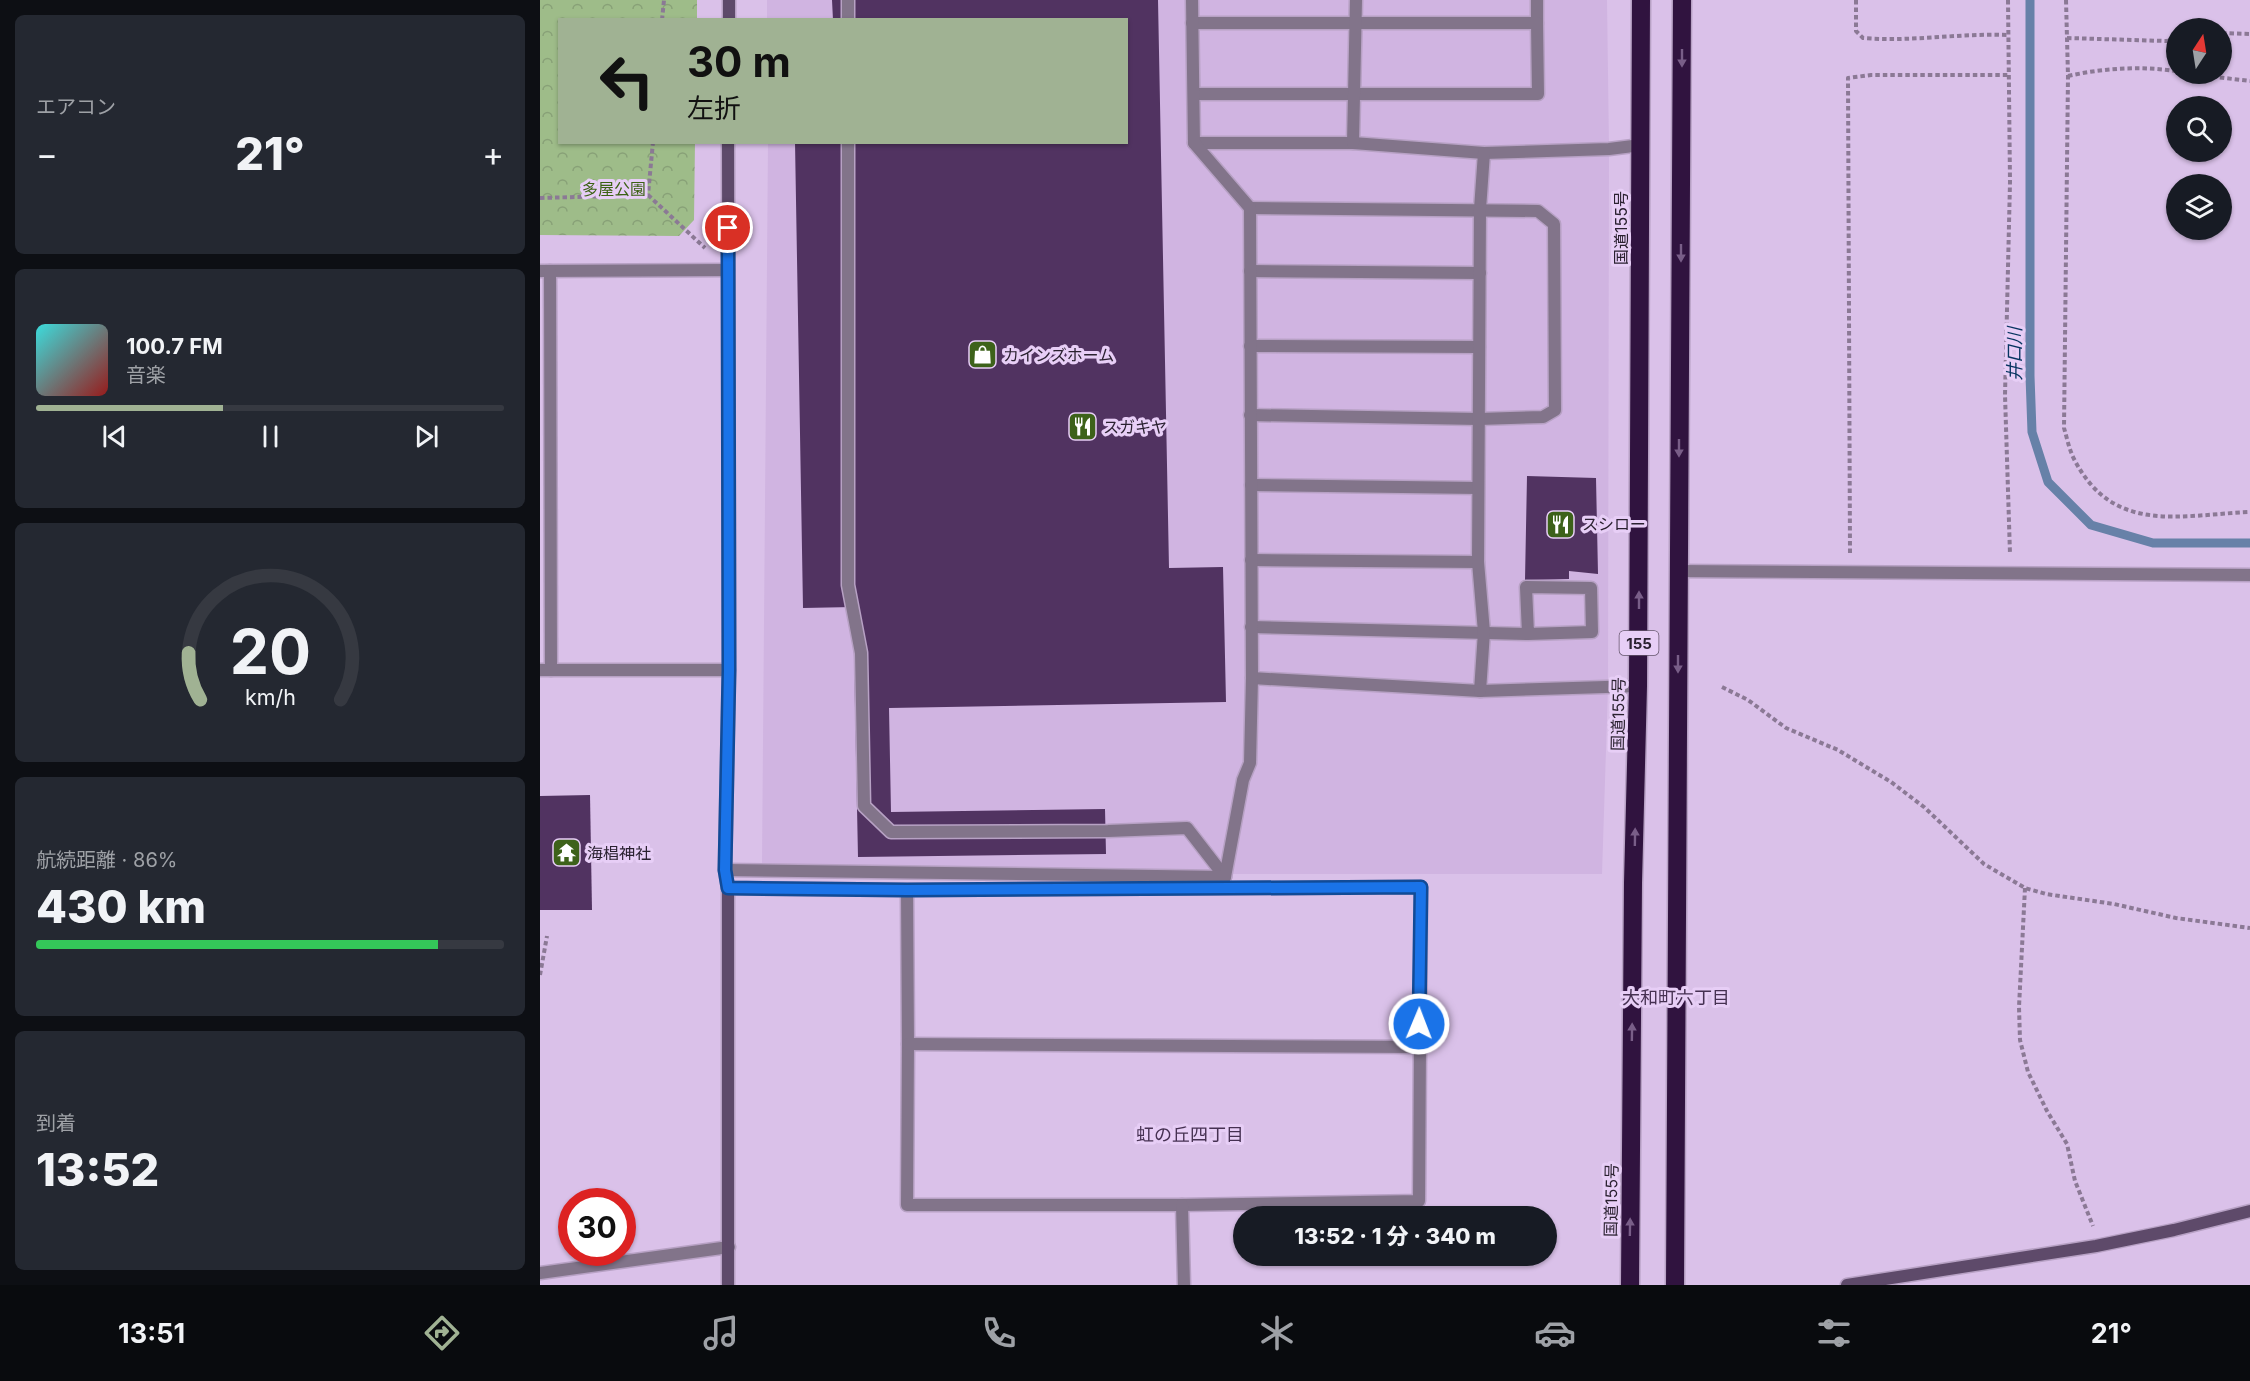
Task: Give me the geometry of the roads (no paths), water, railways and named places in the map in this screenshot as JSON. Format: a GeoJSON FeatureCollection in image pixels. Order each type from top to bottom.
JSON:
{"type":"FeatureCollection","features":[{"type":"Feature","properties":{"kind":"highway","name":"国道155号"},"geometry":{"type":"LineString","coordinates":[[1629,1285],[1633,883],[1638,686],[1641,0]]}},
{"type":"Feature","properties":{"kind":"highway","name":"155"},"geometry":{"type":"LineString","coordinates":[[1675,1285],[1682,0]]}},
{"type":"Feature","properties":{"kind":"street"},"geometry":{"type":"LineString","coordinates":[[729,0],[729,18]]}},
{"type":"Feature","properties":{"kind":"street"},"geometry":{"type":"LineString","coordinates":[[848,0],[848,18]]}},
{"type":"Feature","properties":{"kind":"street"},"geometry":{"type":"LineString","coordinates":[[1192,0],[1194,143],[1250,208],[1252,678],[1250,763],[1243,780],[1225,877]]}},
{"type":"Feature","properties":{"kind":"street"},"geometry":{"type":"LineString","coordinates":[[1353,143],[1356,0]]}},
{"type":"Feature","properties":{"kind":"street"},"geometry":{"type":"LineString","coordinates":[[1194,94],[1538,94],[1537,0]]}},
{"type":"Feature","properties":{"kind":"street"},"geometry":{"type":"LineString","coordinates":[[1192,23],[1537,23]]}},
{"type":"Feature","properties":{"kind":"street"},"geometry":{"type":"LineString","coordinates":[[1194,143],[1353,143],[1484,153],[1609,149],[1641,145]]}},
{"type":"Feature","properties":{"kind":"street"},"geometry":{"type":"LineString","coordinates":[[728,144],[729,670],[725,870],[728,888],[728,1285]]}},
{"type":"Feature","properties":{"kind":"street"},"geometry":{"type":"LineString","coordinates":[[848,144],[848,585],[861,653],[864,806],[891,832],[1108,831],[1187,828],[1225,877]]}},
{"type":"Feature","properties":{"kind":"street"},"geometry":{"type":"LineString","coordinates":[[1480,691],[1484,632],[1478,562],[1480,209],[1484,153]]}},
{"type":"Feature","properties":{"kind":"street"},"geometry":{"type":"LineString","coordinates":[[1250,208],[1538,211],[1554,224],[1555,410],[1543,417],[1479,419],[1250,415]]}},
{"type":"Feature","properties":{"kind":"street"},"geometry":{"type":"LineString","coordinates":[[728,270],[545,271],[545,670],[729,670]]}},
{"type":"Feature","properties":{"kind":"street"},"geometry":{"type":"LineString","coordinates":[[1250,271],[1480,273]]}},
{"type":"Feature","properties":{"kind":"street"},"geometry":{"type":"LineString","coordinates":[[1250,346],[1479,347]]}},
{"type":"Feature","properties":{"kind":"street"},"geometry":{"type":"LineString","coordinates":[[1251,485],[1478,488]]}},
{"type":"Feature","properties":{"kind":"street"},"geometry":{"type":"LineString","coordinates":[[1251,560],[1478,562]]}},
{"type":"Feature","properties":{"kind":"street"},"geometry":{"type":"LineString","coordinates":[[1678,572],[2250,575]]}},
{"type":"Feature","properties":{"kind":"street"},"geometry":{"type":"LineString","coordinates":[[1251,627],[1528,634],[1592,632],[1591,588],[1526,587],[1528,634]]}},
{"type":"Feature","properties":{"kind":"street"},"geometry":{"type":"LineString","coordinates":[[1252,678],[1480,691],[1638,686]]}},
{"type":"Feature","properties":{"kind":"street"},"geometry":{"type":"LineString","coordinates":[[725,870],[1225,877]]}},
{"type":"Feature","properties":{"kind":"street"},"geometry":{"type":"LineString","coordinates":[[728,888],[907,890],[1421,887],[1419,1201],[1182,1205],[907,1205],[907,890]]}},
{"type":"Feature","properties":{"kind":"street"},"geometry":{"type":"LineString","coordinates":[[908,1044],[1419,1047]]}},
{"type":"Feature","properties":{"kind":"street"},"geometry":{"type":"LineString","coordinates":[[1182,1205],[1184,1285]]}},
{"type":"Feature","properties":{"kind":"street"},"geometry":{"type":"LineString","coordinates":[[1847,1285],[2096,1246],[2250,1211]]}},
{"type":"Feature","properties":{"kind":"street"},"geometry":{"type":"LineString","coordinates":[[540,1273],[729,1246]]}},
{"type":"Feature","properties":{"kind":"waterway","name":"井口川"},"geometry":{"type":"LineString","coordinates":[[2030,0],[2032,432],[2048,482],[2091,525],[2153,543],[2250,543]]}},
{"type":"Feature","properties":{"kind":"place","name":"カインズホーム"},"geometry":{"type":"Point","coordinates":[982,355]}},
{"type":"Feature","properties":{"kind":"place","name":"スガキヤ"},"geometry":{"type":"Point","coordinates":[1082,427]}},
{"type":"Feature","properties":{"kind":"place","name":"スシロー"},"geometry":{"type":"Point","coordinates":[1561,524]}},
{"type":"Feature","properties":{"kind":"place","name":"海椙神社"},"geometry":{"type":"Point","coordinates":[566,853]}},
{"type":"Feature","properties":{"kind":"district","name":"大和町六丁目"},"geometry":{"type":"Point","coordinates":[1676,997]}},
{"type":"Feature","properties":{"kind":"district","name":"虹の丘四丁目"},"geometry":{"type":"Point","coordinates":[1190,1134]}},
{"type":"Feature","properties":{"kind":"park label","name":"多屋公園"},"geometry":{"type":"Point","coordinates":[614,189]}}]}
